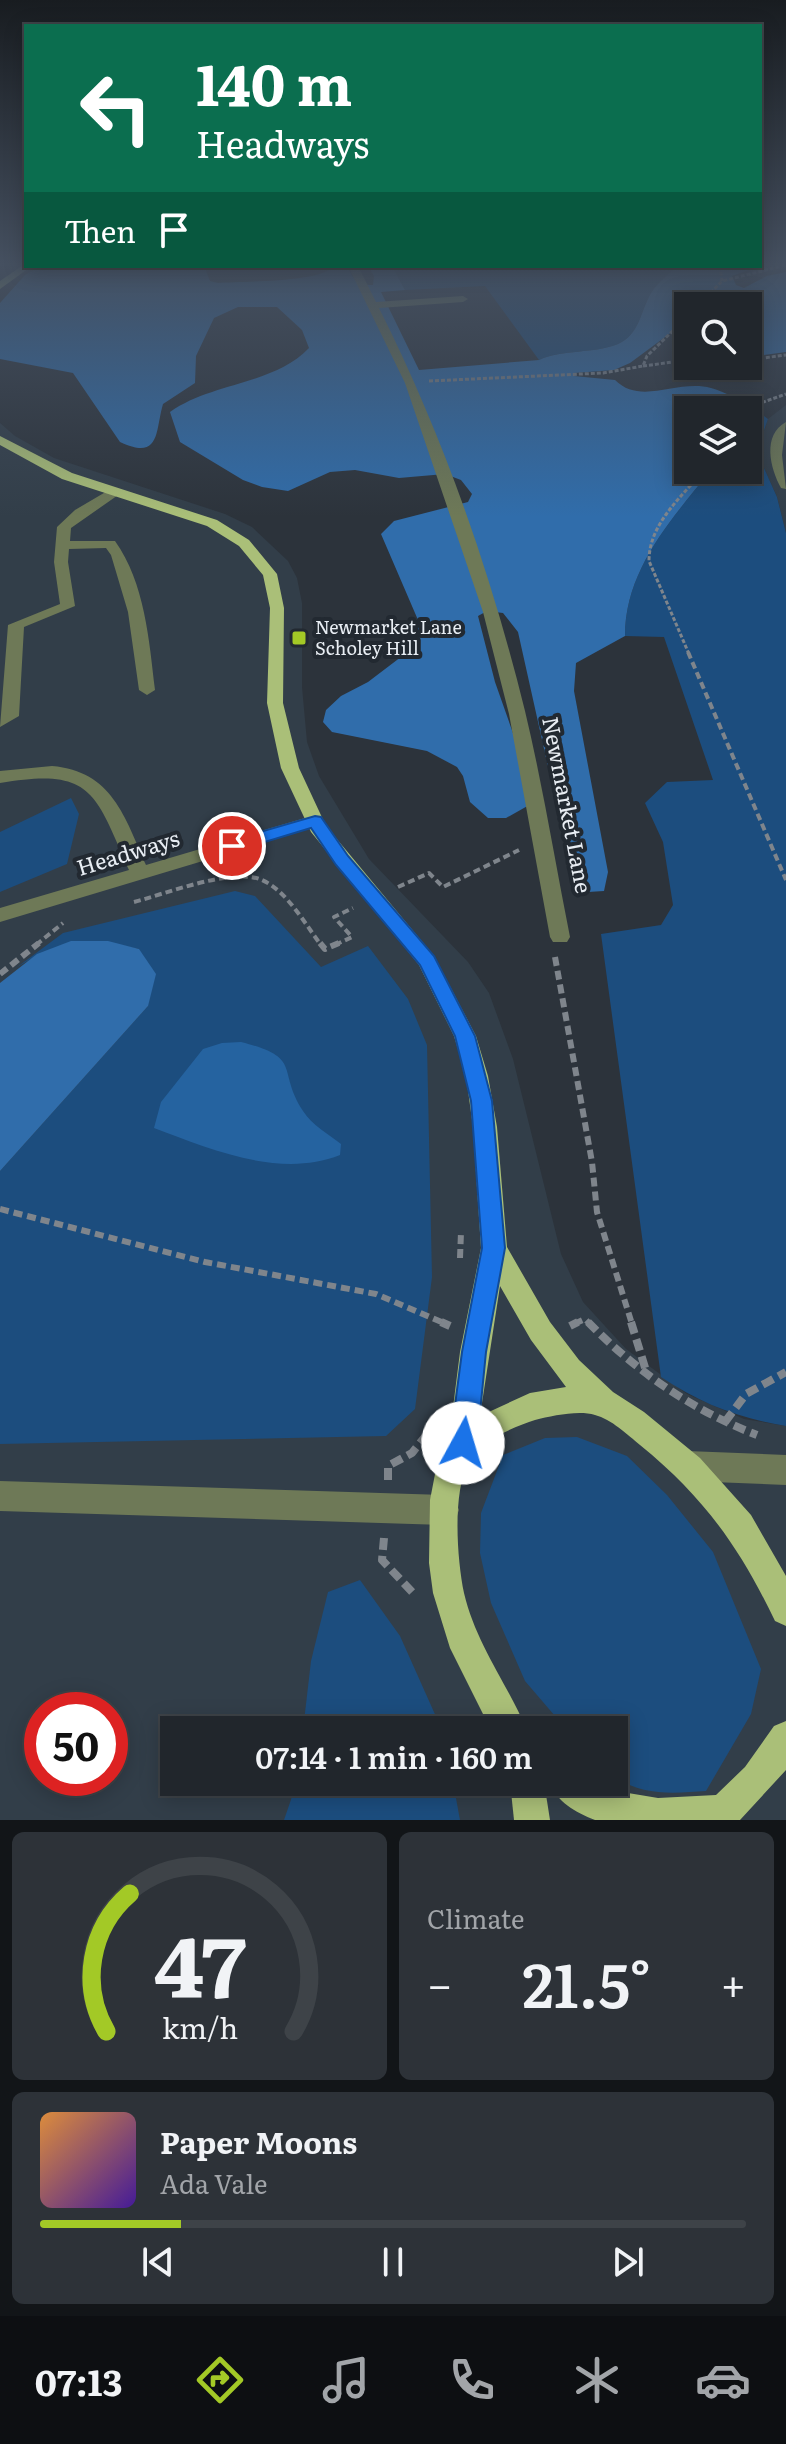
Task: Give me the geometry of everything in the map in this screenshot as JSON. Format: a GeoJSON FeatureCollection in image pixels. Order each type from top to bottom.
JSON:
{"type":"FeatureCollection","features":[{"type":"Feature","properties":{"kind":"main road"},"geometry":{"type":"LineString","coordinates":[[0,440],[39,463],[114,493],[191,515],[220,527],[253,551],[270,574],[277,608],[274,681],[279,731],[290,768],[315,821],[342,861],[427,961],[465,1036],[482,1101],[494,1248],[474,1352],[463,1443],[452,1465],[444,1510],[441,1554],[453,1611],[477,1675],[502,1716]]}},
{"type":"Feature","properties":{"kind":"main road"},"geometry":{"type":"LineString","coordinates":[[494,1248],[523,1306],[544,1338],[601,1401],[633,1422],[687,1466],[720,1500],[752,1541],[786,1610]]}},
{"type":"Feature","properties":{"kind":"main road"},"geometry":{"type":"LineString","coordinates":[[463,1443],[507,1415],[535,1405],[568,1398],[601,1401]]}},
{"type":"Feature","properties":{"kind":"main road"},"geometry":{"type":"LineString","coordinates":[[585,1796],[594,1803],[644,1815],[687,1818],[733,1816],[756,1780],[782,1749],[786,1738]]}},
{"type":"Feature","properties":{"kind":"main road"},"geometry":{"type":"LineString","coordinates":[[529,1796],[532,1820]]}},
{"type":"Feature","properties":{"kind":"street","name":"Newmarket Lane"},"geometry":{"type":"LineString","coordinates":[[393,347],[413,387],[470,548],[503,654],[560,937]]}},
{"type":"Feature","properties":{"kind":"street"},"geometry":{"type":"LineString","coordinates":[[786,426],[777,441],[776,461],[786,485]]}},
{"type":"Feature","properties":{"kind":"street"},"geometry":{"type":"LineString","coordinates":[[0,722],[11,716],[8,626],[68,606],[61,562],[64,527],[80,513],[114,493]]}},
{"type":"Feature","properties":{"kind":"street"},"geometry":{"type":"LineString","coordinates":[[62,542],[110,544],[125,568],[147,690]]}},
{"type":"Feature","properties":{"kind":"street"},"geometry":{"type":"LineString","coordinates":[[0,777],[50,772],[83,778],[107,801],[141,874]]}},
{"type":"Feature","properties":{"kind":"street","name":"Headways"},"geometry":{"type":"LineString","coordinates":[[0,915],[315,821]]}},
{"type":"Feature","properties":{"kind":"street"},"geometry":{"type":"LineString","coordinates":[[687,1466],[786,1470]]}},
{"type":"Feature","properties":{"kind":"street"},"geometry":{"type":"LineString","coordinates":[[0,1496],[444,1510]]}},
{"type":"Feature","properties":{"kind":"path"},"geometry":{"type":"LineString","coordinates":[[643,366],[647,356],[656,347]]}},
{"type":"Feature","properties":{"kind":"path"},"geometry":{"type":"LineString","coordinates":[[762,358],[786,355]]}},
{"type":"Feature","properties":{"kind":"path"},"geometry":{"type":"LineString","coordinates":[[413,387],[603,373],[674,362]]}},
{"type":"Feature","properties":{"kind":"path"},"geometry":{"type":"LineString","coordinates":[[762,403],[786,394]]}},
{"type":"Feature","properties":{"kind":"path"},"geometry":{"type":"LineString","coordinates":[[692,484],[668,513],[652,539],[647,550],[649,561],[786,880]]}},
{"type":"Feature","properties":{"kind":"path"},"geometry":{"type":"LineString","coordinates":[[397,888],[429,873],[443,887],[541,839]]}},
{"type":"Feature","properties":{"kind":"path"},"geometry":{"type":"LineString","coordinates":[[130,903],[227,880],[254,877],[270,886],[325,949],[352,937],[334,917],[351,909]]}},
{"type":"Feature","properties":{"kind":"path"},"geometry":{"type":"LineString","coordinates":[[0,974],[40,939],[73,919]]}},
{"type":"Feature","properties":{"kind":"path"},"geometry":{"type":"LineString","coordinates":[[560,937],[554,950],[592,1162],[593,1196],[647,1374]]}},
{"type":"Feature","properties":{"kind":"path"},"geometry":{"type":"LineString","coordinates":[[0,1209],[205,1262],[376,1294],[455,1328]]}},
{"type":"Feature","properties":{"kind":"path"},"geometry":{"type":"LineString","coordinates":[[585,1319],[671,1393],[725,1422],[764,1437]]}},
{"type":"Feature","properties":{"kind":"path"},"geometry":{"type":"LineString","coordinates":[[725,1422],[746,1394],[786,1372]]}},
{"type":"Feature","properties":{"kind":"shaded area"},"geometry":{"type":"Polygon","coordinates":[[[0,347],[200,347],[196,356],[195,383],[163,404],[154,440],[143,448],[120,442],[73,373],[0,359],[0,347]]]}},
{"type":"Feature","properties":{"kind":"shaded area"},"geometry":{"type":"Polygon","coordinates":[[[309,347],[408,347],[419,370],[539,360],[606,347],[652,347],[614,370],[574,373],[574,376],[615,380],[636,391],[698,386],[730,396],[674,396],[674,484],[700,484],[653,546],[642,567],[627,612],[625,636],[576,663],[574,691],[608,872],[604,891],[588,892],[570,878],[518,632],[503,613],[487,611],[478,616],[495,682],[532,787],[531,804],[506,818],[488,818],[470,802],[463,776],[457,767],[427,751],[332,732],[323,722],[326,710],[341,696],[368,682],[418,644],[418,620],[381,534],[394,521],[468,502],[472,494],[461,480],[445,474],[399,478],[355,470],[330,472],[288,491],[262,487],[243,480],[180,442],[170,412],[187,402],[261,377],[295,360],[309,347]]]}},
{"type":"Feature","properties":{"kind":"shaded area"},"geometry":{"type":"Polygon","coordinates":[[[529,347],[608,347],[558,354],[539,360],[529,347]]]}},
{"type":"Feature","properties":{"kind":"shaded area"},"geometry":{"type":"Polygon","coordinates":[[[762,347],[786,347],[786,352],[762,355],[762,347]]]}},
{"type":"Feature","properties":{"kind":"shaded area"},"geometry":{"type":"Polygon","coordinates":[[[786,405],[786,533],[777,497],[764,468],[762,436],[768,419],[786,405]]]}},
{"type":"Feature","properties":{"kind":"shaded area"},"geometry":{"type":"Polygon","coordinates":[[[762,414],[768,419],[762,436],[762,414]]]}},
{"type":"Feature","properties":{"kind":"shaded area"},"geometry":{"type":"Polygon","coordinates":[[[0,423],[15,436],[54,458],[225,514],[252,527],[288,561],[297,578],[302,603],[302,687],[307,742],[319,776],[369,859],[468,962],[489,993],[513,1059],[561,1254],[583,1302],[626,1349],[687,1394],[744,1419],[786,1426],[786,1820],[0,1820],[0,423]]]}},
{"type":"Feature","properties":{"kind":"shaded area"},"geometry":{"type":"Polygon","coordinates":[[[762,455],[786,533],[786,1426],[721,1409],[661,1377],[601,934],[661,925],[673,905],[663,842],[645,803],[667,782],[713,780],[664,637],[625,636],[627,612],[642,567],[700,484],[762,484],[762,455]]]}},
{"type":"Feature","properties":{"kind":"shaded area"},"geometry":{"type":"Polygon","coordinates":[[[71,798],[79,814],[67,864],[0,892],[0,832],[71,798]]]}},
{"type":"Feature","properties":{"kind":"shaded area"},"geometry":{"type":"Polygon","coordinates":[[[235,891],[255,896],[321,967],[368,946],[408,999],[427,1045],[432,1277],[415,1409],[386,1436],[0,1444],[0,1171],[148,1006],[139,949],[104,942],[75,943],[47,951],[16,968],[63,933],[235,891]]]}},
{"type":"Feature","properties":{"kind":"shaded area"},"geometry":{"type":"Polygon","coordinates":[[[71,941],[108,941],[139,949],[156,974],[148,1006],[0,1171],[0,983],[37,954],[71,941]]]}},
{"type":"Feature","properties":{"kind":"shaded area"},"geometry":{"type":"Polygon","coordinates":[[[241,1042],[261,1048],[281,1060],[303,1111],[341,1144],[340,1155],[317,1162],[270,1163],[222,1152],[154,1128],[161,1102],[203,1049],[222,1043],[241,1042]]]}},
{"type":"Feature","properties":{"kind":"shaded area"},"geometry":{"type":"Polygon","coordinates":[[[577,1437],[627,1456],[667,1495],[713,1552],[761,1669],[751,1714],[706,1791],[670,1793],[628,1784],[628,1716],[555,1716],[525,1681],[491,1603],[480,1553],[481,1513],[503,1455],[545,1438],[577,1437]]]}},
{"type":"Feature","properties":{"kind":"shaded area"},"geometry":{"type":"Polygon","coordinates":[[[360,1580],[400,1636],[436,1716],[305,1716],[311,1661],[328,1592],[360,1580]]]}},
{"type":"Feature","properties":{"kind":"shaded area"},"geometry":{"type":"Polygon","coordinates":[[[292,1796],[456,1796],[460,1820],[284,1820],[292,1796]]]}},
{"type":"Feature","properties":{"kind":"place","name":"Newmarket Lane Scholey Hill"},"geometry":{"type":"Point","coordinates":[299,638]}},
{"type":"Feature","properties":{"kind":"route"},"geometry":{"type":"LineString","coordinates":[[232,846],[315,821],[342,861],[427,961],[446,993],[465,1036],[482,1101],[494,1248],[474,1352],[463,1443]]}}]}
